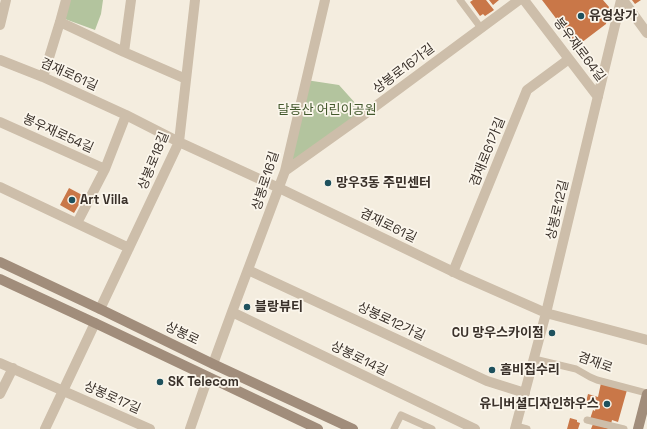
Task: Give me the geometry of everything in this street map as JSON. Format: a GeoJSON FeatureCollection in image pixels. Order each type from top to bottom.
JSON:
{"type":"FeatureCollection","features":[{"type":"Feature","properties":{"kind":"main road","name":"상봉로"},"geometry":{"type":"LineString","coordinates":[[0,262],[353,429]]}},
{"type":"Feature","properties":{"kind":"main road"},"geometry":{"type":"LineString","coordinates":[[0,279],[318,429]]}},
{"type":"Feature","properties":{"kind":"main road"},"geometry":{"type":"LineString","coordinates":[[208,377],[213,364]]}},
{"type":"Feature","properties":{"kind":"main road","name":"겸재로"},"geometry":{"type":"LineString","coordinates":[[638,429],[647,396]]}},
{"type":"Feature","properties":{"kind":"street"},"geometry":{"type":"LineString","coordinates":[[0,24],[6,0]]}},
{"type":"Feature","properties":{"kind":"street"},"geometry":{"type":"LineString","coordinates":[[43,77],[66,0]]}},
{"type":"Feature","properties":{"kind":"street"},"geometry":{"type":"LineString","coordinates":[[124,52],[131,0]]}},
{"type":"Feature","properties":{"kind":"street","name":"상봉로18길"},"geometry":{"type":"LineString","coordinates":[[100,309],[179,142],[195,0]]}},
{"type":"Feature","properties":{"kind":"street","name":"상봉로16길"},"geometry":{"type":"LineString","coordinates":[[213,364],[285,171],[325,0]]}},
{"type":"Feature","properties":{"kind":"street","name":"상봉로16가길"},"geometry":{"type":"LineString","coordinates":[[285,171],[365,114],[518,0]]}},
{"type":"Feature","properties":{"kind":"street","name":"봉우재로64길"},"geometry":{"type":"LineString","coordinates":[[524,0],[598,97]]}},
{"type":"Feature","properties":{"kind":"street"},"geometry":{"type":"LineString","coordinates":[[622,0],[647,33]]}},
{"type":"Feature","properties":{"kind":"street","name":"상봉로12길"},"geometry":{"type":"LineString","coordinates":[[515,427],[546,314],[622,0]]}},
{"type":"Feature","properties":{"kind":"street"},"geometry":{"type":"LineString","coordinates":[[60,22],[186,79]]}},
{"type":"Feature","properties":{"kind":"street","name":"겸재로61가길"},"geometry":{"type":"LineString","coordinates":[[453,272],[527,90],[569,59]]}},
{"type":"Feature","properties":{"kind":"street","name":"겸재로61길"},"geometry":{"type":"LineString","coordinates":[[0,60],[43,77],[126,115],[179,142],[279,188],[453,272],[546,314],[647,340]]}},
{"type":"Feature","properties":{"kind":"street"},"geometry":{"type":"LineString","coordinates":[[77,223],[105,169],[126,115]]}},
{"type":"Feature","properties":{"kind":"street","name":"봉우재로54길"},"geometry":{"type":"LineString","coordinates":[[0,122],[105,169]]}},
{"type":"Feature","properties":{"kind":"street"},"geometry":{"type":"LineString","coordinates":[[0,187],[129,248]]}},
{"type":"Feature","properties":{"kind":"street","name":"상봉로12가길"},"geometry":{"type":"LineString","coordinates":[[248,270],[487,381],[525,393]]}},
{"type":"Feature","properties":{"kind":"street","name":"상봉로14길"},"geometry":{"type":"LineString","coordinates":[[232,312],[475,429]]}},
{"type":"Feature","properties":{"kind":"street","name":"상봉로17길"},"geometry":{"type":"LineString","coordinates":[[45,429],[95,323]]}},
{"type":"Feature","properties":{"kind":"street"},"geometry":{"type":"LineString","coordinates":[[0,363],[63,390]]}},
{"type":"Feature","properties":{"kind":"street"},"geometry":{"type":"LineString","coordinates":[[0,394],[13,368]]}},
{"type":"Feature","properties":{"kind":"street"},"geometry":{"type":"LineString","coordinates":[[190,429],[208,377]]}},
{"type":"Feature","properties":{"kind":"street","name":"상봉로17길"},"geometry":{"type":"LineString","coordinates":[[63,390],[150,429]]}},
{"type":"Feature","properties":{"kind":"lane"},"geometry":{"type":"LineString","coordinates":[[460,0],[481,28]]}},
{"type":"Feature","properties":{"kind":"lane","name":"겸재로"},"geometry":{"type":"LineString","coordinates":[[534,359],[576,369],[597,380],[647,396]]}},
{"type":"Feature","properties":{"kind":"lane"},"geometry":{"type":"LineString","coordinates":[[394,429],[401,414],[432,429]]}},
{"type":"Feature","properties":{"kind":"lane"},"geometry":{"type":"LineString","coordinates":[[587,420],[624,429]]}},
{"type":"Feature","properties":{"kind":"lane","name":"상봉로12길"},"geometry":{"type":"LineString","coordinates":[[515,427],[527,429]]}},
{"type":"Feature","properties":{"kind":"green space"},"geometry":{"type":"Polygon","coordinates":[[[70,0],[103,0],[101,14],[95,30],[65,19],[70,0]]]}},
{"type":"Feature","properties":{"kind":"green space","name":"달동산 어린이공원"},"geometry":{"type":"Polygon","coordinates":[[[306,80],[339,85],[365,114],[285,171],[306,80]]]}},
{"type":"Feature","properties":{"kind":"building"},"geometry":{"type":"Polygon","coordinates":[[[473,0],[486,0],[494,10],[485,16],[483,14],[480,16],[470,2],[473,0]]]}},
{"type":"Feature","properties":{"kind":"building"},"geometry":{"type":"Polygon","coordinates":[[[489,0],[499,0],[493,5],[489,0]]]}},
{"type":"Feature","properties":{"kind":"building","name":"유영상가"},"geometry":{"type":"Polygon","coordinates":[[[542,0],[603,0],[609,7],[606,24],[577,46],[542,0]]]}},
{"type":"Feature","properties":{"kind":"building"},"geometry":{"type":"Polygon","coordinates":[[[632,0],[641,0],[635,4],[632,0]]]}},
{"type":"Feature","properties":{"kind":"building","name":"Art Villa"},"geometry":{"type":"Polygon","coordinates":[[[69,188],[84,196],[74,213],[60,205],[69,188]]]}},
{"type":"Feature","properties":{"kind":"building","name":"유니버셜디자인하우스"},"geometry":{"type":"Polygon","coordinates":[[[601,383],[627,390],[618,422],[612,420],[611,424],[590,419],[593,410],[595,411],[596,405],[586,402],[588,394],[598,397],[601,383]]]}},
{"type":"Feature","properties":{"kind":"building"},"geometry":{"type":"Polygon","coordinates":[[[570,418],[577,420],[577,422],[580,423],[578,429],[567,429],[570,418]]]}},
{"type":"Feature","properties":{"kind":"building"},"geometry":{"type":"Polygon","coordinates":[[[593,424],[610,429],[591,429],[593,424]]]}},
{"type":"Feature","properties":{"kind":"place","name":"유영상가"},"geometry":{"type":"Point","coordinates":[581,16]}},
{"type":"Feature","properties":{"kind":"place","name":"망우3동 주민센터"},"geometry":{"type":"Point","coordinates":[328,183]}},
{"type":"Feature","properties":{"kind":"place","name":"Art Villa"},"geometry":{"type":"Point","coordinates":[72,200]}},
{"type":"Feature","properties":{"kind":"place","name":"블랑뷰티"},"geometry":{"type":"Point","coordinates":[247,307]}},
{"type":"Feature","properties":{"kind":"place","name":"CU 망우스카이점"},"geometry":{"type":"Point","coordinates":[552,333]}},
{"type":"Feature","properties":{"kind":"place","name":"홈비집수리"},"geometry":{"type":"Point","coordinates":[492,370]}},
{"type":"Feature","properties":{"kind":"place","name":"SK Telecom"},"geometry":{"type":"Point","coordinates":[160,382]}},
{"type":"Feature","properties":{"kind":"place","name":"유니버셜디자인하우스"},"geometry":{"type":"Point","coordinates":[607,404]}}]}
